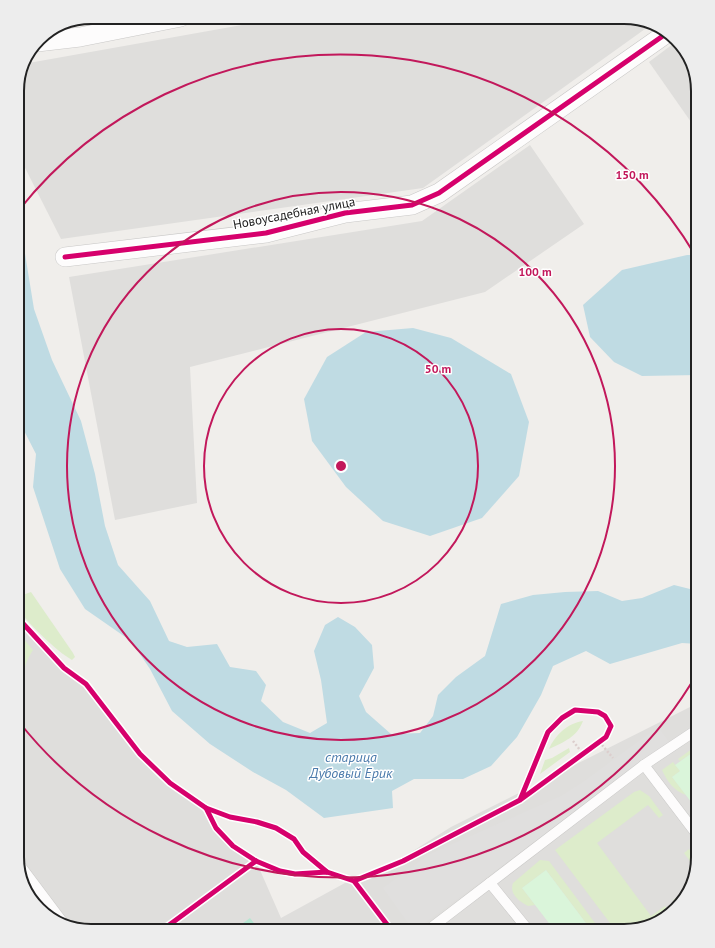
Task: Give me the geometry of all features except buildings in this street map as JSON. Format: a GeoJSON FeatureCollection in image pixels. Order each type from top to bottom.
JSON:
{"type":"FeatureCollection","features":[{"type":"Feature","properties":{"kind":"street"},"geometry":{"type":"LineString","coordinates":[[47,41],[80,37],[146,24]]}},
{"type":"Feature","properties":{"kind":"street","name":"Новоусадебная улица"},"geometry":{"type":"LineString","coordinates":[[65,257],[266,233],[345,213],[412,205],[439,193],[662,36]]}},
{"type":"Feature","properties":{"kind":"lane"},"geometry":{"type":"LineString","coordinates":[[436,924],[644,765],[691,734]]}},
{"type":"Feature","properties":{"kind":"lane"},"geometry":{"type":"LineString","coordinates":[[644,765],[691,827]]}},
{"type":"Feature","properties":{"kind":"lane"},"geometry":{"type":"LineString","coordinates":[[26,873],[57,915]]}},
{"type":"Feature","properties":{"kind":"lane"},"geometry":{"type":"LineString","coordinates":[[490,883],[523,924]]}},
{"type":"Feature","properties":{"kind":"path"},"geometry":{"type":"LineString","coordinates":[[594,746],[606,737]]}},
{"type":"Feature","properties":{"kind":"path"},"geometry":{"type":"LineString","coordinates":[[573,741],[581,753],[588,751]]}},
{"type":"Feature","properties":{"kind":"path"},"geometry":{"type":"LineString","coordinates":[[602,744],[613,758]]}},
{"type":"Feature","properties":{"kind":"shaded area"},"geometry":{"type":"Polygon","coordinates":[[[248,24],[629,24],[647,28],[423,188],[61,239],[24,166],[24,86],[26,73],[30,63],[248,24]]]}},
{"type":"Feature","properties":{"kind":"shaded area"},"geometry":{"type":"Polygon","coordinates":[[[672,45],[680,54],[690,78],[691,122],[649,62],[672,45]]]}},
{"type":"Feature","properties":{"kind":"shaded area"},"geometry":{"type":"Polygon","coordinates":[[[530,145],[584,224],[485,292],[190,367],[197,503],[115,520],[69,277],[422,221],[530,145]]]}},
{"type":"Feature","properties":{"kind":"shaded area"},"geometry":{"type":"Polygon","coordinates":[[[24,621],[65,674],[64,668],[86,684],[140,754],[170,783],[206,808],[216,828],[233,846],[256,861],[281,918],[365,872],[386,865],[405,856],[451,827],[691,707],[690,870],[684,887],[674,901],[661,913],[646,920],[637,923],[624,924],[78,923],[61,917],[47,907],[35,894],[26,875],[24,857],[24,621]]]}},
{"type":"Feature","properties":{"kind":"shaded area"},"geometry":{"type":"Polygon","coordinates":[[[658,727],[669,742],[423,924],[409,924],[383,888],[430,854],[561,796],[583,782],[658,727]]]}},
{"type":"Feature","properties":{"kind":"green space"},"geometry":{"type":"Polygon","coordinates":[[[31,592],[73,653],[75,657],[72,660],[58,650],[24,616],[24,594],[31,592]]]}},
{"type":"Feature","properties":{"kind":"green space"},"geometry":{"type":"Polygon","coordinates":[[[24,639],[33,650],[25,667],[24,675],[24,639]]]}},
{"type":"Feature","properties":{"kind":"green space"},"geometry":{"type":"Polygon","coordinates":[[[583,721],[574,735],[549,749],[563,730],[572,724],[583,721]]]}},
{"type":"Feature","properties":{"kind":"green space"},"geometry":{"type":"Polygon","coordinates":[[[569,748],[570,752],[540,774],[545,760],[552,758],[569,748]]]}},
{"type":"Feature","properties":{"kind":"green space"},"geometry":{"type":"Polygon","coordinates":[[[691,750],[691,754],[680,761],[678,759],[691,750]]]}},
{"type":"Feature","properties":{"kind":"green space"},"geometry":{"type":"Polygon","coordinates":[[[691,754],[691,802],[672,777],[680,771],[675,765],[691,754]]]}},
{"type":"Feature","properties":{"kind":"green space"},"geometry":{"type":"Polygon","coordinates":[[[673,762],[680,771],[672,777],[686,795],[671,785],[662,770],[673,762]]]}},
{"type":"Feature","properties":{"kind":"green space"},"geometry":{"type":"Polygon","coordinates":[[[640,790],[649,796],[663,815],[659,818],[648,805],[597,843],[651,916],[665,906],[667,908],[654,917],[637,923],[611,924],[555,850],[634,792],[640,790]]]}},
{"type":"Feature","properties":{"kind":"green space"},"geometry":{"type":"Polygon","coordinates":[[[689,849],[691,852],[691,862],[684,853],[689,849]]]}},
{"type":"Feature","properties":{"kind":"green space"},"geometry":{"type":"Polygon","coordinates":[[[540,860],[549,861],[596,924],[587,924],[546,870],[522,888],[535,905],[528,906],[516,897],[512,891],[513,883],[540,860]]]}},
{"type":"Feature","properties":{"kind":"green space"},"geometry":{"type":"Polygon","coordinates":[[[546,870],[587,924],[550,924],[522,888],[546,870]]]}},
{"type":"Feature","properties":{"kind":"green space"},"geometry":{"type":"Polygon","coordinates":[[[250,918],[255,924],[242,924],[250,918]]]}},
{"type":"Feature","properties":{"kind":"water","name":"старица Дубовый Ерик"},"geometry":{"type":"Polygon","coordinates":[[[24,247],[34,309],[52,360],[81,421],[95,474],[105,526],[118,565],[150,601],[169,641],[187,647],[217,644],[230,667],[256,671],[266,685],[261,701],[283,722],[310,733],[327,723],[321,680],[314,651],[325,625],[338,617],[355,627],[372,645],[374,668],[359,696],[366,712],[391,734],[420,733],[433,716],[438,695],[456,677],[485,656],[501,604],[533,595],[598,591],[622,601],[642,598],[674,585],[691,589],[691,644],[682,643],[610,664],[586,651],[553,666],[541,695],[517,737],[491,766],[463,779],[414,779],[392,791],[393,808],[324,818],[286,790],[253,772],[210,744],[172,711],[150,669],[131,641],[85,609],[60,569],[33,487],[36,454],[24,431],[24,247]]]}},
{"type":"Feature","properties":{"kind":"water"},"geometry":{"type":"Polygon","coordinates":[[[691,255],[691,375],[642,376],[614,362],[590,337],[583,305],[622,270],[691,255]]]}},
{"type":"Feature","properties":{"kind":"water"},"geometry":{"type":"Polygon","coordinates":[[[413,328],[451,338],[511,374],[529,422],[519,476],[482,518],[430,536],[383,521],[346,487],[312,441],[304,399],[327,357],[366,332],[413,328]]]}},
{"type":"Feature","properties":{"kind":"cycle path"},"geometry":{"type":"LineString","coordinates":[[65,257],[266,233],[345,213],[412,205],[439,193],[662,36]]}},
{"type":"Feature","properties":{"kind":"cycle path"},"geometry":{"type":"LineString","coordinates":[[24,625],[64,668],[86,684],[140,754],[170,783],[206,808],[216,828],[233,846],[256,861],[280,871],[295,874],[327,872],[354,881],[403,861],[520,800]]}},
{"type":"Feature","properties":{"kind":"cycle path"},"geometry":{"type":"LineString","coordinates":[[575,710],[598,712],[605,716],[611,726],[606,737],[520,800],[548,732],[562,718],[575,710]]}},
{"type":"Feature","properties":{"kind":"cycle path"},"geometry":{"type":"LineString","coordinates":[[206,808],[230,817],[257,822],[276,828],[294,839],[303,852],[327,872]]}},
{"type":"Feature","properties":{"kind":"cycle path"},"geometry":{"type":"LineString","coordinates":[[170,924],[256,861]]}},
{"type":"Feature","properties":{"kind":"cycle path"},"geometry":{"type":"LineString","coordinates":[[354,881],[387,924]]}}]}
